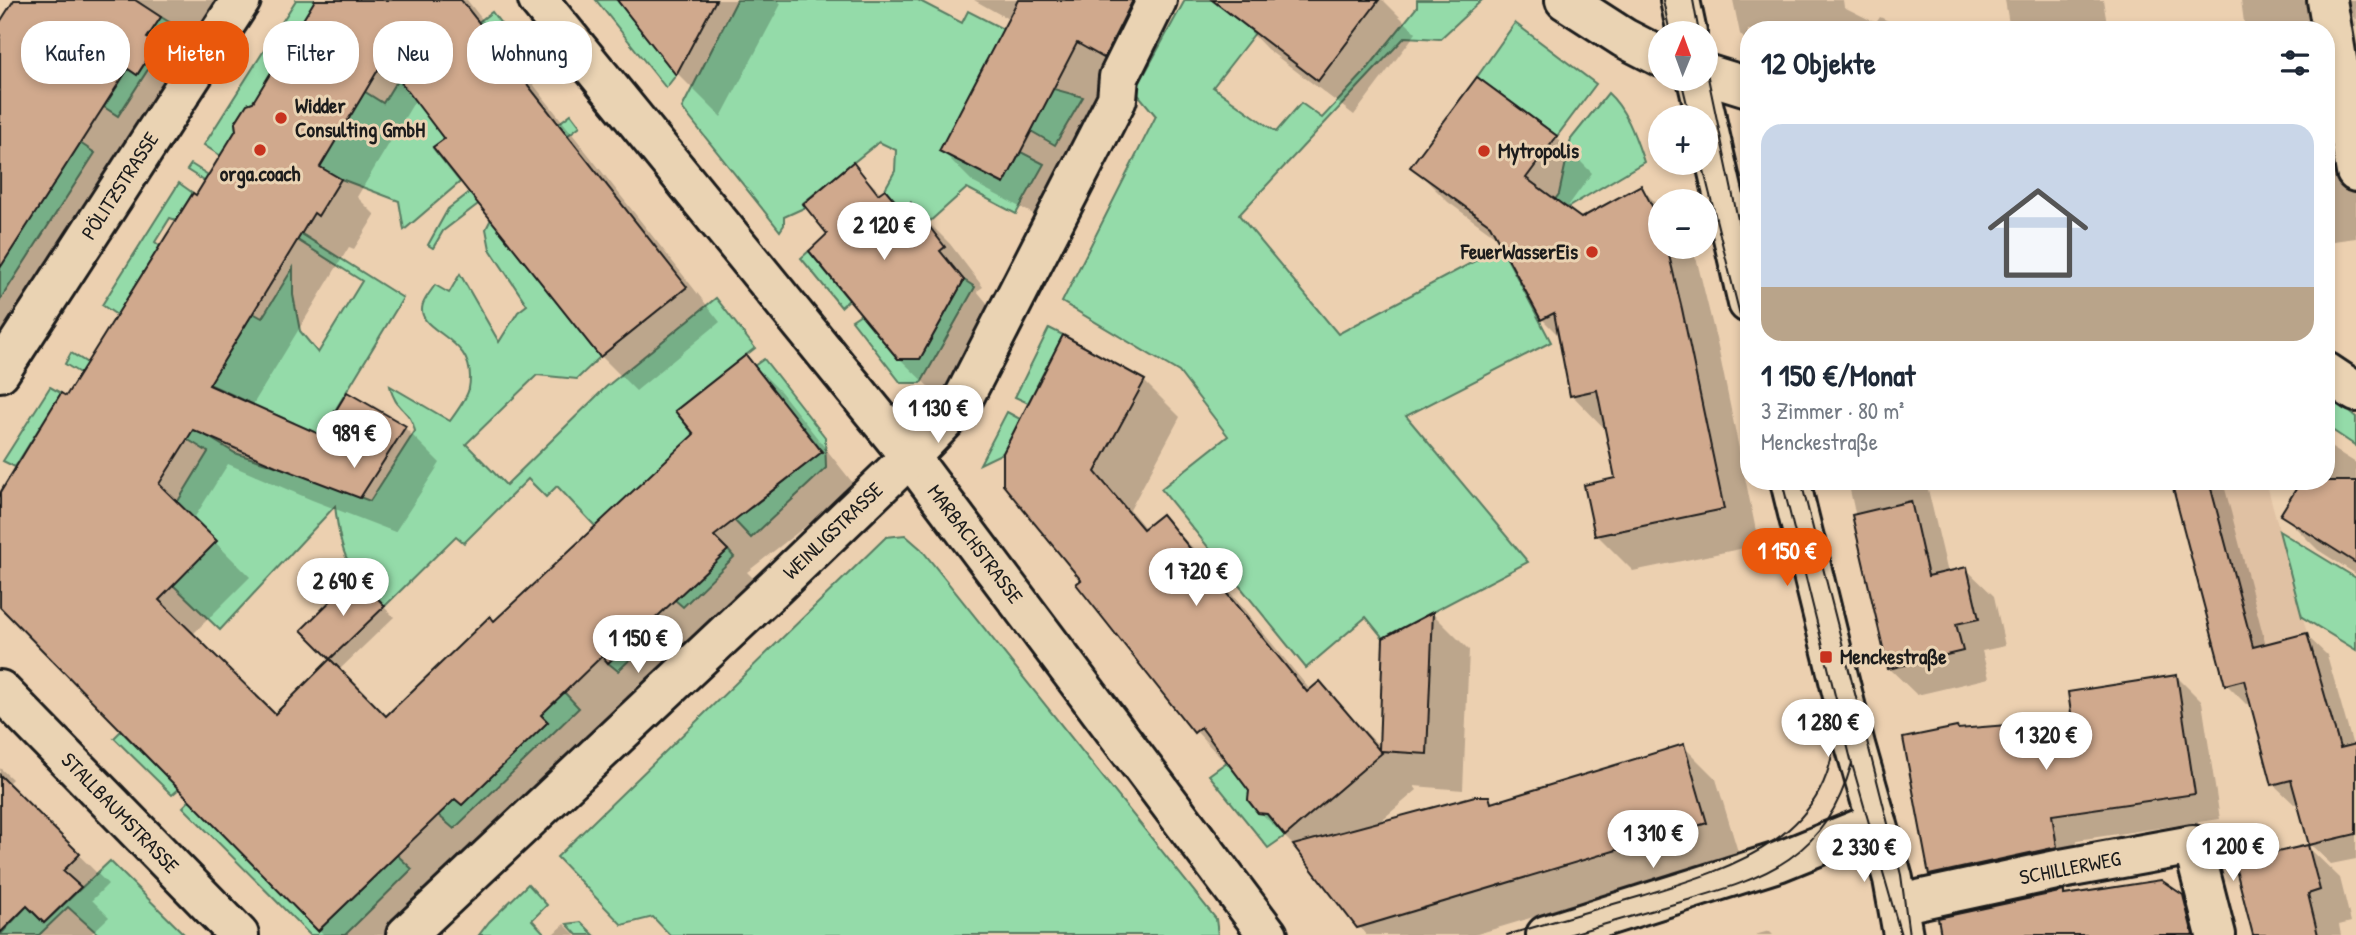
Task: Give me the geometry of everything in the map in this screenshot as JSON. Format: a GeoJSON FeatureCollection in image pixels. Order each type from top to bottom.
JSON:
{"type":"FeatureCollection","features":[{"type":"Feature","properties":{"kind":"street","name":"PÖLITZSTRASSE"},"geometry":{"type":"LineString","coordinates":[[0,372],[241,0]]}},
{"type":"Feature","properties":{"kind":"street","name":"MARBACHSTRASSE"},"geometry":{"type":"LineString","coordinates":[[538,0],[910,457],[1268,935]]}},
{"type":"Feature","properties":{"kind":"street","name":"WEINLIGSTRASSE"},"geometry":{"type":"LineString","coordinates":[[406,935],[910,457],[960,405],[1117,99],[1119,77],[1157,0]]}},
{"type":"Feature","properties":{"kind":"street"},"geometry":{"type":"LineString","coordinates":[[1565,0],[1648,50]]}},
{"type":"Feature","properties":{"kind":"street"},"geometry":{"type":"LineString","coordinates":[[1681,0],[1685,21]]}},
{"type":"Feature","properties":{"kind":"street"},"geometry":{"type":"LineString","coordinates":[[2327,0],[2331,21]]}},
{"type":"Feature","properties":{"kind":"street"},"geometry":{"type":"LineString","coordinates":[[2335,47],[2356,172]]}},
{"type":"Feature","properties":{"kind":"street"},"geometry":{"type":"LineString","coordinates":[[1718,78],[1740,85]]}},
{"type":"Feature","properties":{"kind":"street"},"geometry":{"type":"LineString","coordinates":[[1718,171],[1740,268]]}},
{"type":"Feature","properties":{"kind":"street"},"geometry":{"type":"LineString","coordinates":[[1792,490],[1901,920]]}},
{"type":"Feature","properties":{"kind":"street","name":"STALLBAUMSTRASSE"},"geometry":{"type":"LineString","coordinates":[[0,690],[240,935]]}},
{"type":"Feature","properties":{"kind":"street"},"geometry":{"type":"LineString","coordinates":[[1546,935],[1778,862],[1877,822]]}},
{"type":"Feature","properties":{"kind":"street","name":"SCHILLERWEG"},"geometry":{"type":"LineString","coordinates":[[1901,920],[2061,869],[2193,845],[2216,935]]}},
{"type":"Feature","properties":{"kind":"shaded area"},"geometry":{"type":"Polygon","coordinates":[[[2173,490],[2268,490],[2307,633],[2217,656],[2173,490]]]}},
{"type":"Feature","properties":{"kind":"green space"},"geometry":{"type":"Polygon","coordinates":[[[296,0],[315,0],[326,21],[283,21],[296,0]]]}},
{"type":"Feature","properties":{"kind":"green space"},"geometry":{"type":"Polygon","coordinates":[[[596,0],[617,0],[676,75],[666,88],[596,0]]]}},
{"type":"Feature","properties":{"kind":"green space"},"geometry":{"type":"Polygon","coordinates":[[[737,0],[918,0],[962,23],[968,11],[1007,31],[1028,82],[1083,97],[1055,145],[1031,131],[985,63],[940,151],[1003,184],[1021,152],[1044,164],[1016,214],[967,188],[927,224],[914,224],[885,189],[895,171],[896,150],[879,142],[803,203],[806,207],[784,217],[784,225],[780,231],[682,108],[737,0]]]}},
{"type":"Feature","properties":{"kind":"green space"},"geometry":{"type":"Polygon","coordinates":[[[1185,0],[1239,0],[1229,13],[1255,33],[1213,87],[1276,132],[1301,103],[1322,118],[1364,73],[1417,7],[1417,0],[1482,0],[1440,39],[1405,37],[1239,215],[1338,334],[1501,247],[1551,342],[1406,416],[1528,562],[1383,638],[1366,617],[1306,668],[1161,489],[1228,436],[1179,372],[1062,302],[1156,116],[1135,91],[1185,0]]]}},
{"type":"Feature","properties":{"kind":"green space"},"geometry":{"type":"Polygon","coordinates":[[[492,12],[499,21],[480,21],[492,12]]]}},
{"type":"Feature","properties":{"kind":"green space"},"geometry":{"type":"Polygon","coordinates":[[[1515,23],[1596,84],[1557,136],[1477,77],[1515,23]]]}},
{"type":"Feature","properties":{"kind":"green space"},"geometry":{"type":"Polygon","coordinates":[[[467,31],[467,58],[453,68],[453,41],[467,31]]]}},
{"type":"Feature","properties":{"kind":"green space"},"geometry":{"type":"Polygon","coordinates":[[[263,52],[263,84],[357,84],[383,103],[395,84],[432,84],[414,98],[444,139],[433,148],[460,182],[404,230],[399,201],[341,179],[320,167],[253,102],[247,104],[235,123],[236,130],[221,156],[204,145],[243,84],[249,84],[249,74],[263,52]]]}},
{"type":"Feature","properties":{"kind":"green space"},"geometry":{"type":"Polygon","coordinates":[[[144,65],[144,76],[118,116],[104,107],[119,84],[130,84],[130,70],[138,74],[144,65]]]}},
{"type":"Feature","properties":{"kind":"green space"},"geometry":{"type":"Polygon","coordinates":[[[1608,93],[1626,116],[1644,162],[1535,227],[1559,194],[1571,139],[1608,93]]]}},
{"type":"Feature","properties":{"kind":"green space"},"geometry":{"type":"Polygon","coordinates":[[[571,114],[580,126],[443,231],[433,248],[428,245],[448,209],[571,114]]]}},
{"type":"Feature","properties":{"kind":"green space"},"geometry":{"type":"Polygon","coordinates":[[[80,143],[95,153],[0,300],[0,267],[80,143]]]}},
{"type":"Feature","properties":{"kind":"green space"},"geometry":{"type":"Polygon","coordinates":[[[191,164],[403,298],[307,457],[294,423],[209,384],[253,313],[262,318],[293,268],[293,295],[300,331],[318,353],[362,281],[187,170],[191,164]]]}},
{"type":"Feature","properties":{"kind":"green space"},"geometry":{"type":"Polygon","coordinates":[[[179,183],[193,193],[176,220],[170,218],[155,242],[160,246],[117,315],[102,305],[179,183]]]}},
{"type":"Feature","properties":{"kind":"green space"},"geometry":{"type":"Polygon","coordinates":[[[491,219],[600,357],[577,379],[537,375],[466,444],[506,485],[606,387],[716,298],[755,348],[675,411],[752,507],[822,451],[754,366],[764,359],[825,437],[826,468],[751,538],[672,455],[596,527],[557,486],[546,497],[528,479],[464,543],[456,536],[385,606],[362,582],[348,562],[340,539],[335,506],[220,630],[173,585],[164,524],[208,452],[65,364],[71,353],[235,453],[370,501],[415,431],[410,418],[395,400],[390,386],[450,421],[468,392],[469,370],[465,356],[427,322],[423,314],[423,304],[435,285],[449,293],[460,274],[499,342],[518,312],[527,305],[490,249],[486,229],[491,219]]]}},
{"type":"Feature","properties":{"kind":"green space"},"geometry":{"type":"Polygon","coordinates":[[[809,251],[849,300],[841,307],[801,258],[809,251]]]}},
{"type":"Feature","properties":{"kind":"green space"},"geometry":{"type":"Polygon","coordinates":[[[964,280],[975,287],[921,383],[901,383],[852,320],[861,314],[898,359],[920,359],[964,280]]]}},
{"type":"Feature","properties":{"kind":"green space"},"geometry":{"type":"Polygon","coordinates":[[[1049,328],[1063,335],[1028,403],[1015,397],[1049,328]]]}},
{"type":"Feature","properties":{"kind":"green space"},"geometry":{"type":"Polygon","coordinates":[[[50,387],[61,393],[15,467],[3,461],[50,387]]]}},
{"type":"Feature","properties":{"kind":"green space"},"geometry":{"type":"Polygon","coordinates":[[[2335,400],[2356,417],[2356,446],[2335,432],[2335,400]]]}},
{"type":"Feature","properties":{"kind":"green space"},"geometry":{"type":"Polygon","coordinates":[[[1007,412],[1020,419],[1003,453],[980,464],[1007,412]]]}},
{"type":"Feature","properties":{"kind":"green space"},"geometry":{"type":"Polygon","coordinates":[[[2279,531],[2356,578],[2356,650],[2302,617],[2279,531]]]}},
{"type":"Feature","properties":{"kind":"green space"},"geometry":{"type":"Polygon","coordinates":[[[905,535],[921,549],[1216,919],[1218,935],[670,935],[653,917],[622,925],[557,857],[886,537],[905,535]]]}},
{"type":"Feature","properties":{"kind":"green space"},"geometry":{"type":"Polygon","coordinates":[[[728,550],[734,557],[683,607],[675,600],[728,550]]]}},
{"type":"Feature","properties":{"kind":"green space"},"geometry":{"type":"Polygon","coordinates":[[[653,620],[662,629],[618,671],[608,663],[653,620]]]}},
{"type":"Feature","properties":{"kind":"green space"},"geometry":{"type":"Polygon","coordinates":[[[564,692],[579,708],[454,829],[438,815],[455,799],[462,805],[548,722],[541,715],[564,692]]]}},
{"type":"Feature","properties":{"kind":"green space"},"geometry":{"type":"Polygon","coordinates":[[[283,706],[198,807],[318,931],[397,855],[412,869],[345,935],[310,935],[183,807],[283,706]]]}},
{"type":"Feature","properties":{"kind":"green space"},"geometry":{"type":"Polygon","coordinates":[[[121,731],[179,789],[172,795],[114,738],[121,731]]]}},
{"type":"Feature","properties":{"kind":"green space"},"geometry":{"type":"Polygon","coordinates":[[[1227,762],[1249,791],[1248,801],[1258,813],[1267,814],[1285,836],[1268,848],[1209,775],[1227,762]]]}},
{"type":"Feature","properties":{"kind":"green space"},"geometry":{"type":"Polygon","coordinates":[[[110,861],[185,935],[99,935],[68,907],[39,935],[0,935],[27,906],[44,923],[110,861]]]}},
{"type":"Feature","properties":{"kind":"green space"},"geometry":{"type":"Polygon","coordinates":[[[528,884],[547,905],[532,920],[546,935],[479,935],[489,922],[528,884]]]}},
{"type":"Feature","properties":{"kind":"green space"},"geometry":{"type":"Polygon","coordinates":[[[581,922],[594,935],[577,935],[567,924],[581,922]]]}},
{"type":"Feature","properties":{"kind":"building"},"geometry":{"type":"Polygon","coordinates":[[[14,0],[135,0],[161,17],[158,21],[144,21],[144,64],[137,75],[130,70],[130,21],[21,21],[21,84],[118,84],[0,268],[0,22],[14,0]]]}},
{"type":"Feature","properties":{"kind":"building"},"geometry":{"type":"Polygon","coordinates":[[[315,0],[461,0],[478,21],[467,21],[467,84],[527,84],[687,287],[600,357],[433,147],[444,139],[402,84],[453,84],[453,21],[373,21],[373,78],[320,167],[341,179],[318,216],[314,213],[209,385],[321,435],[347,392],[406,426],[360,498],[193,430],[159,484],[217,541],[159,600],[275,714],[330,659],[386,716],[490,616],[494,621],[694,434],[675,411],[746,355],[822,452],[714,536],[728,550],[608,663],[602,656],[541,715],[548,722],[462,805],[455,799],[318,931],[0,607],[0,493],[61,393],[66,396],[193,193],[196,195],[236,130],[235,123],[247,104],[253,102],[264,84],[359,84],[359,21],[302,21],[315,0]]]}},
{"type":"Feature","properties":{"kind":"building"},"geometry":{"type":"Polygon","coordinates":[[[617,0],[716,0],[676,75],[617,0]]]}},
{"type":"Feature","properties":{"kind":"building"},"geometry":{"type":"Polygon","coordinates":[[[1018,0],[1133,0],[1104,58],[1077,43],[1004,184],[939,151],[1018,0]]]}},
{"type":"Feature","properties":{"kind":"building"},"geometry":{"type":"Polygon","coordinates":[[[1212,0],[1379,0],[1318,81],[1212,0]]]}},
{"type":"Feature","properties":{"kind":"building"},"geometry":{"type":"Polygon","coordinates":[[[1477,77],[1557,136],[1526,178],[1581,218],[1641,185],[1648,198],[1648,259],[1670,259],[1724,509],[1595,536],[1584,485],[1615,478],[1597,390],[1570,396],[1554,313],[1541,320],[1490,225],[1410,167],[1477,77]]]}},
{"type":"Feature","properties":{"kind":"building"},"geometry":{"type":"Polygon","coordinates":[[[853,162],[878,194],[885,189],[906,214],[911,203],[945,247],[940,251],[964,280],[920,359],[898,359],[809,251],[827,234],[803,204],[853,162]]]}},
{"type":"Feature","properties":{"kind":"building"},"geometry":{"type":"Polygon","coordinates":[[[1063,335],[1145,380],[1095,472],[1143,529],[1162,514],[1307,692],[1320,681],[1379,750],[1383,638],[1433,612],[1427,754],[1380,751],[1382,753],[1285,836],[1267,814],[1258,813],[1248,800],[1249,791],[1201,727],[1194,733],[1076,584],[1081,580],[1003,485],[1003,453],[1063,335]]]}},
{"type":"Feature","properties":{"kind":"building"},"geometry":{"type":"Polygon","coordinates":[[[2335,481],[2356,481],[2356,563],[2280,515],[2295,490],[2335,490],[2335,481]]]}},
{"type":"Feature","properties":{"kind":"building"},"geometry":{"type":"Polygon","coordinates":[[[2173,490],[2211,490],[2253,647],[2307,633],[2340,748],[2356,744],[2356,834],[2309,845],[2291,780],[2272,785],[2244,680],[2225,685],[2173,490]]]}},
{"type":"Feature","properties":{"kind":"building"},"geometry":{"type":"Polygon","coordinates":[[[1911,501],[1928,576],[1967,567],[1979,619],[1956,624],[1963,651],[1888,669],[1852,515],[1911,501]]]}},
{"type":"Feature","properties":{"kind":"building"},"geometry":{"type":"Polygon","coordinates":[[[356,576],[385,606],[330,659],[301,630],[356,576]]]}},
{"type":"Feature","properties":{"kind":"building"},"geometry":{"type":"Polygon","coordinates":[[[2177,675],[2195,794],[2052,815],[2057,847],[1929,875],[1903,738],[1957,727],[2072,720],[2068,692],[2177,675]]]}},
{"type":"Feature","properties":{"kind":"building"},"geometry":{"type":"Polygon","coordinates":[[[1684,744],[1707,823],[1357,928],[1293,845],[1475,796],[1489,796],[1491,803],[1684,744]]]}},
{"type":"Feature","properties":{"kind":"building"},"geometry":{"type":"Polygon","coordinates":[[[0,775],[80,854],[63,871],[81,887],[44,923],[27,906],[0,933],[0,775]]]}},
{"type":"Feature","properties":{"kind":"building"},"geometry":{"type":"Polygon","coordinates":[[[2308,845],[2320,890],[2308,894],[2318,935],[2253,935],[2234,862],[2308,845]]]}},
{"type":"Feature","properties":{"kind":"building"},"geometry":{"type":"Polygon","coordinates":[[[2161,880],[2183,895],[2193,935],[1941,935],[1938,918],[2064,891],[2064,895],[2161,880]]]}},
{"type":"Feature","properties":{"kind":"tram line"},"geometry":{"type":"LineString","coordinates":[[1663,0],[1667,21]]}},
{"type":"Feature","properties":{"kind":"tram line"},"geometry":{"type":"LineString","coordinates":[[1693,0],[1697,21]]}},
{"type":"Feature","properties":{"kind":"tram line"},"geometry":{"type":"LineString","coordinates":[[1684,91],[1687,105]]}},
{"type":"Feature","properties":{"kind":"tram line"},"geometry":{"type":"LineString","coordinates":[[1711,91],[1740,229]]}},
{"type":"Feature","properties":{"kind":"tram line"},"geometry":{"type":"LineString","coordinates":[[1705,175],[1740,315]]}},
{"type":"Feature","properties":{"kind":"tram line"},"geometry":{"type":"LineString","coordinates":[[1784,490],[1852,764],[1901,935]]}},
{"type":"Feature","properties":{"kind":"tram line"},"geometry":{"type":"LineString","coordinates":[[1803,490],[1901,875],[1909,935]]}},
{"type":"Feature","properties":{"kind":"tram line"},"geometry":{"type":"LineString","coordinates":[[1507,935],[1712,873],[1775,840],[1800,818],[1819,791],[1831,758],[1835,717]]}},
{"type":"Feature","properties":{"kind":"tram line"},"geometry":{"type":"LineString","coordinates":[[1568,935],[1712,893],[1766,872],[1789,859],[1809,842],[1826,821],[1840,795],[1852,763]]}},
{"type":"Feature","properties":{"kind":"place","name":"Widder Consulting GmbH"},"geometry":{"type":"Point","coordinates":[281,118]}},
{"type":"Feature","properties":{"kind":"place","name":"orga.coach"},"geometry":{"type":"Point","coordinates":[260,150]}},
{"type":"Feature","properties":{"kind":"place","name":"Mytropolis"},"geometry":{"type":"Point","coordinates":[1484,151]}},
{"type":"Feature","properties":{"kind":"place","name":"FeuerWasserEis"},"geometry":{"type":"Point","coordinates":[1592,252]}},
{"type":"Feature","properties":{"kind":"place","name":"Menckestraße"},"geometry":{"type":"Point","coordinates":[1826,657]}}]}
